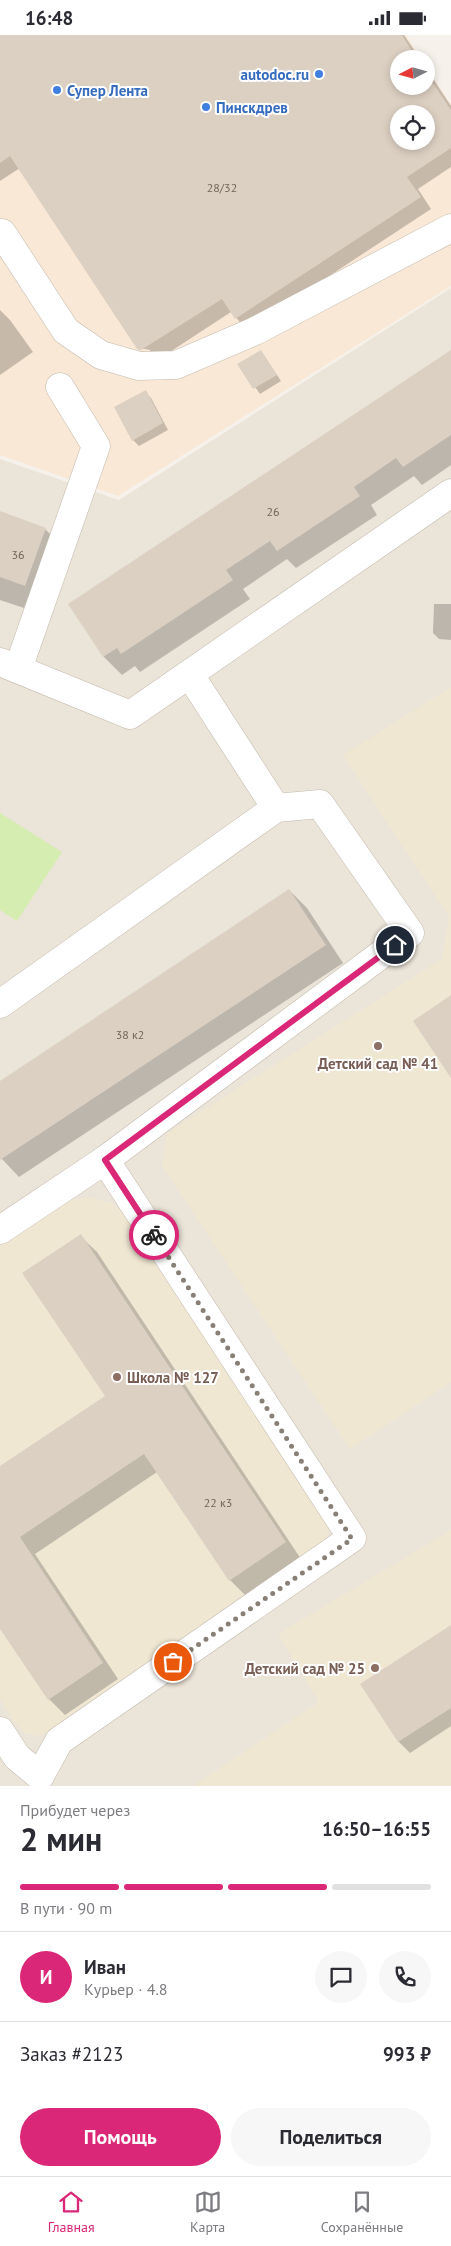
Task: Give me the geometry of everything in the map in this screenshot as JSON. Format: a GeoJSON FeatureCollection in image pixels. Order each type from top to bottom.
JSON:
{"type":"FeatureCollection","features":[{"type":"Feature","properties":{"kind":"lane"},"geometry":{"type":"LineString","coordinates":[[0,234],[2,233],[66,331],[101,355],[139,367],[176,365],[255,331],[451,228]]}},
{"type":"Feature","properties":{"kind":"lane"},"geometry":{"type":"LineString","coordinates":[[60,387],[96,446],[9,666],[130,715],[451,493]]}},
{"type":"Feature","properties":{"kind":"lane"},"geometry":{"type":"LineString","coordinates":[[190,675],[276,808]]}},
{"type":"Feature","properties":{"kind":"lane"},"geometry":{"type":"LineString","coordinates":[[0,1004],[276,808],[320,804],[410,933],[105,1160],[0,1230]]}},
{"type":"Feature","properties":{"kind":"lane"},"geometry":{"type":"LineString","coordinates":[[0,1731],[17,1757],[44,1783],[59,1741],[352,1539],[105,1160]]}},
{"type":"Feature","properties":{"kind":"shaded area"},"geometry":{"type":"Polygon","coordinates":[[[0,35],[406,35],[415,50],[390,50],[390,95],[435,95],[435,80],[451,105],[451,286],[118,496],[0,455],[0,35]]]}},
{"type":"Feature","properties":{"kind":"shaded area"},"geometry":{"type":"Polygon","coordinates":[[[451,288],[451,1786],[0,1786],[0,459],[119,500],[451,288]]]}},
{"type":"Feature","properties":{"kind":"shaded area","name":"Детский сад № 41"},"geometry":{"type":"Polygon","coordinates":[[[451,687],[451,1382],[350,1449],[162,1166],[167,1133],[442,959],[449,917],[343,755],[451,687]]]}},
{"type":"Feature","properties":{"kind":"shaded area","name":"Школа № 127"},"geometry":{"type":"Polygon","coordinates":[[[88,1197],[111,1203],[128,1217],[329,1525],[326,1541],[55,1730],[40,1736],[26,1734],[16,1724],[0,1699],[0,1243],[65,1201],[88,1197]]]}},
{"type":"Feature","properties":{"kind":"shaded area","name":"Детский сад № 25"},"geometry":{"type":"Polygon","coordinates":[[[451,1530],[451,1786],[193,1786],[319,1702],[278,1634],[451,1530]]]}},
{"type":"Feature","properties":{"kind":"green space"},"geometry":{"type":"Polygon","coordinates":[[[0,813],[62,852],[17,921],[0,910],[0,813]]]}},
{"type":"Feature","properties":{"kind":"building"},"geometry":{"type":"Polygon","coordinates":[[[0,35],[402,35],[411,50],[390,50],[390,95],[435,95],[435,86],[451,110],[451,148],[407,177],[421,197],[235,319],[222,299],[141,350],[137,349],[10,156],[0,163],[0,35]]]}},
{"type":"Feature","properties":{"kind":"building"},"geometry":{"type":"Polygon","coordinates":[[[261,350],[277,375],[253,389],[237,364],[261,350]]]}},
{"type":"Feature","properties":{"kind":"building"},"geometry":{"type":"Polygon","coordinates":[[[451,350],[451,435],[403,467],[396,458],[354,487],[360,496],[277,551],[270,541],[226,570],[233,580],[121,654],[117,648],[103,657],[68,604],[451,350]]]}},
{"type":"Feature","properties":{"kind":"building"},"geometry":{"type":"Polygon","coordinates":[[[146,390],[163,423],[132,441],[114,407],[146,390]]]}},
{"type":"Feature","properties":{"kind":"building"},"geometry":{"type":"Polygon","coordinates":[[[0,511],[46,528],[25,586],[0,577],[0,511]]]}},
{"type":"Feature","properties":{"kind":"building"},"geometry":{"type":"Polygon","coordinates":[[[289,889],[326,945],[0,1160],[0,1081],[289,889]]]}},
{"type":"Feature","properties":{"kind":"building"},"geometry":{"type":"Polygon","coordinates":[[[451,995],[451,1078],[413,1021],[451,995]]]}},
{"type":"Feature","properties":{"kind":"building"},"geometry":{"type":"Polygon","coordinates":[[[81,1234],[286,1542],[229,1581],[144,1454],[20,1537],[103,1663],[48,1700],[0,1629],[0,1466],[105,1396],[22,1273],[81,1234]]]}},
{"type":"Feature","properties":{"kind":"building"},"geometry":{"type":"Polygon","coordinates":[[[451,1625],[451,1708],[398,1742],[360,1684],[451,1625]]]}},
{"type":"Feature","properties":{"kind":"way so far"},"geometry":{"type":"LineString","coordinates":[[154,1235],[352,1539],[173,1662]]}},
{"type":"Feature","properties":{"kind":"place","name":"autodoc.ru"},"geometry":{"type":"Point","coordinates":[319,74]}},
{"type":"Feature","properties":{"kind":"place","name":"Супер Лента"},"geometry":{"type":"Point","coordinates":[57,90]}},
{"type":"Feature","properties":{"kind":"place","name":"Пинскдрев"},"geometry":{"type":"Point","coordinates":[206,107]}},
{"type":"Feature","properties":{"kind":"place","name":"Детский сад № 41"},"geometry":{"type":"Point","coordinates":[378,1046]}},
{"type":"Feature","properties":{"kind":"place","name":"Школа № 127"},"geometry":{"type":"Point","coordinates":[117,1377]}},
{"type":"Feature","properties":{"kind":"place","name":"Детский сад № 25"},"geometry":{"type":"Point","coordinates":[375,1668]}},
{"type":"Feature","properties":{"kind":"route"},"geometry":{"type":"LineString","coordinates":[[154,1235],[105,1160],[395,945]]}}]}
